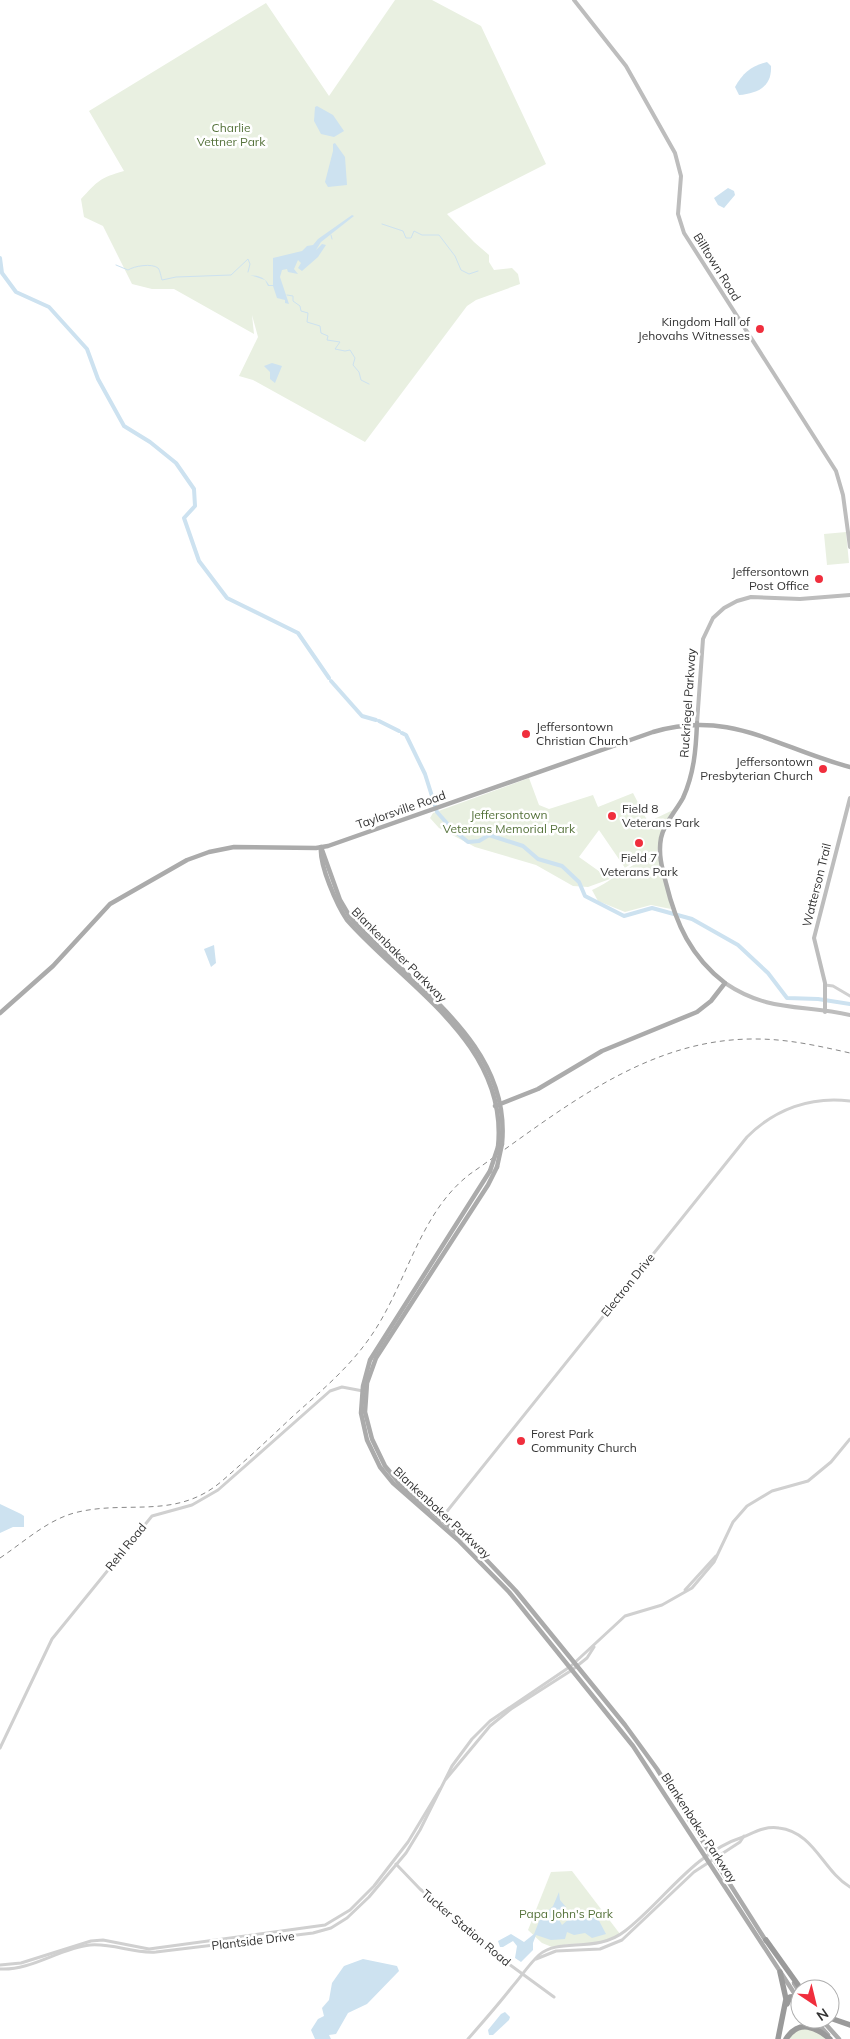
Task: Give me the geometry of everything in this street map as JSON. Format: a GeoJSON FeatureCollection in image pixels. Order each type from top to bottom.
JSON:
{"type":"FeatureCollection","features":[{"type":"Feature","properties":{"kind":"highway"},"geometry":{"type":"LineString","coordinates":[[766,1940],[790,1979]]}},
{"type":"Feature","properties":{"kind":"highway"},"geometry":{"type":"LineString","coordinates":[[778,2039],[786,1999],[780,1972]]}},
{"type":"Feature","properties":{"kind":"highway"},"geometry":{"type":"LineString","coordinates":[[781,2024],[790,1998]]}},
{"type":"Feature","properties":{"kind":"highway"},"geometry":{"type":"LineString","coordinates":[[786,2039],[795,2030],[808,2026],[818,2029],[831,2039]]}},
{"type":"Feature","properties":{"kind":"main road","name":"Billtown Road"},"geometry":{"type":"LineString","coordinates":[[574,0],[626,66],[675,153],[681,176],[678,217],[687,239],[836,471],[843,495],[850,547]]}},
{"type":"Feature","properties":{"kind":"main road","name":"Ruckriegel Parkway"},"geometry":{"type":"LineString","coordinates":[[825,1012],[766,1003],[743,994],[709,970],[693,951],[674,914],[661,862],[660,844],[663,830],[682,799],[690,778],[696,747],[703,639],[708,626],[724,608],[737,601],[751,598],[800,599],[850,595]]}},
{"type":"Feature","properties":{"kind":"main road","name":"Taylorsville Road"},"geometry":{"type":"LineString","coordinates":[[0,1013],[53,966],[110,904],[186,860],[208,852],[234,847],[321,847],[439,808],[653,732],[697,723],[720,724],[742,729],[807,755],[850,767]]}},
{"type":"Feature","properties":{"kind":"main road","name":"Watterson Trail"},"geometry":{"type":"LineString","coordinates":[[825,1012],[825,985],[815,935],[850,798]]}},
{"type":"Feature","properties":{"kind":"main road","name":"Blankenbaker Parkway"},"geometry":{"type":"LineString","coordinates":[[321,847],[340,900],[350,917],[462,1028],[484,1062],[497,1105],[500,1145],[497,1167],[488,1185],[379,1353],[364,1391]]}},
{"type":"Feature","properties":{"kind":"main road"},"geometry":{"type":"LineString","coordinates":[[497,1105],[538,1089],[602,1052],[697,1012],[711,1002],[725,983]]}},
{"type":"Feature","properties":{"kind":"main road"},"geometry":{"type":"LineString","coordinates":[[825,1012],[850,1015]]}},
{"type":"Feature","properties":{"kind":"main road","name":"Blankenbaker Parkway"},"geometry":{"type":"LineString","coordinates":[[500,1145],[490,1171],[375,1351],[366,1372],[361,1413],[365,1432],[380,1466],[393,1483],[478,1551],[510,1584],[647,1753],[766,1940]]}},
{"type":"Feature","properties":{"kind":"main road","name":"Blankenbaker Parkway"},"geometry":{"type":"LineString","coordinates":[[440,1520],[509,1592],[641,1756],[780,1972],[790,1983]]}},
{"type":"Feature","properties":{"kind":"main road"},"geometry":{"type":"LineString","coordinates":[[822,2029],[831,2039]]}},
{"type":"Feature","properties":{"kind":"main road"},"geometry":{"type":"LineString","coordinates":[[830,2029],[839,2039]]}},
{"type":"Feature","properties":{"kind":"street"},"geometry":{"type":"LineString","coordinates":[[825,985],[833,986],[850,996]]}},
{"type":"Feature","properties":{"kind":"street","name":"Electron Drive"},"geometry":{"type":"LineString","coordinates":[[440,1520],[747,1137],[772,1117],[794,1106],[822,1100],[850,1101]]}},
{"type":"Feature","properties":{"kind":"street","name":"Rehl Road"},"geometry":{"type":"LineString","coordinates":[[0,1748],[52,1640],[152,1516],[192,1505],[218,1490],[330,1391],[342,1387],[364,1391]]}},
{"type":"Feature","properties":{"kind":"street","name":"Plantside Drive"},"geometry":{"type":"LineString","coordinates":[[0,1969],[14,1969],[88,1945],[103,1945],[148,1953],[322,1931],[339,1923],[355,1912],[395,1863],[426,1815],[457,1759],[479,1732],[501,1712],[527,1698],[571,1669],[593,1651],[594,1646],[614,1624],[625,1616],[662,1605],[684,1593],[703,1577],[719,1554],[733,1522],[747,1506],[772,1491],[808,1481],[831,1462],[850,1439]]}},
{"type":"Feature","properties":{"kind":"street"},"geometry":{"type":"LineString","coordinates":[[554,1997],[523,1974],[543,1952],[556,1947],[591,1946],[616,1938],[630,1927],[681,1877],[740,1842],[744,1836],[766,1828],[781,1828],[794,1832],[810,1844],[835,1875],[850,1887]]}},
{"type":"Feature","properties":{"kind":"street","name":"Plantside Drive"},"geometry":{"type":"LineString","coordinates":[[0,1965],[21,1963],[91,1941],[103,1940],[149,1949],[318,1928],[338,1919],[350,1910],[395,1863]]}},
{"type":"Feature","properties":{"kind":"street","name":"Tucker Station Road"},"geometry":{"type":"LineString","coordinates":[[395,1863],[420,1889],[469,1928],[489,1948],[523,1974],[468,2039]]}},
{"type":"Feature","properties":{"kind":"green space","name":"Charlie Vettner Park"},"geometry":{"type":"Polygon","coordinates":[[[395,0],[432,0],[481,26],[546,164],[447,214],[489,255],[489,262],[494,270],[512,268],[518,274],[520,284],[476,300],[467,306],[365,442],[253,380],[239,376],[258,337],[252,315],[254,334],[174,289],[152,289],[132,284],[103,226],[84,217],[81,199],[100,181],[124,171],[89,111],[266,3],[329,96],[395,0]]]}},
{"type":"Feature","properties":{"kind":"green space"},"geometry":{"type":"Polygon","coordinates":[[[846,532],[849,563],[827,565],[824,534],[846,532]]]}},
{"type":"Feature","properties":{"kind":"green space","name":"Jeffersontown Veterans Memorial Park"},"geometry":{"type":"Polygon","coordinates":[[[529,778],[539,805],[549,809],[593,795],[598,807],[633,793],[648,822],[673,810],[663,826],[657,852],[636,860],[625,868],[599,830],[579,857],[610,879],[588,887],[573,886],[536,865],[475,847],[439,828],[430,818],[433,813],[529,778]]]}},
{"type":"Feature","properties":{"kind":"green space"},"geometry":{"type":"Polygon","coordinates":[[[658,857],[671,909],[651,905],[625,912],[598,901],[592,890],[633,865],[658,857]]]}},
{"type":"Feature","properties":{"kind":"green space","name":"Papa John's Park"},"geometry":{"type":"Polygon","coordinates":[[[572,1871],[620,1934],[601,1943],[570,1944],[552,1947],[542,1943],[528,1930],[551,1872],[572,1871]]]}},
{"type":"Feature","properties":{"kind":"green space"},"geometry":{"type":"Polygon","coordinates":[[[802,2029],[810,2029],[828,2039],[788,2039],[792,2033],[802,2029]]]}},
{"type":"Feature","properties":{"kind":"water"},"geometry":{"type":"Polygon","coordinates":[[[767,62],[771,66],[771,73],[766,84],[752,93],[739,95],[735,87],[741,78],[752,68],[767,62]]]}},
{"type":"Feature","properties":{"kind":"water"},"geometry":{"type":"Polygon","coordinates":[[[317,106],[333,115],[344,131],[334,137],[321,134],[314,121],[315,107],[317,106]]]}},
{"type":"Feature","properties":{"kind":"water"},"geometry":{"type":"Polygon","coordinates":[[[335,143],[345,157],[347,185],[328,187],[325,182],[333,144],[335,143]]]}},
{"type":"Feature","properties":{"kind":"water"},"geometry":{"type":"Polygon","coordinates":[[[728,188],[734,191],[735,195],[724,208],[718,205],[714,198],[728,188]]]}},
{"type":"Feature","properties":{"kind":"water"},"geometry":{"type":"Polygon","coordinates":[[[352,215],[354,216],[321,242],[316,250],[322,244],[326,245],[318,257],[302,271],[298,268],[301,263],[298,260],[294,269],[298,274],[288,272],[287,269],[282,270],[280,277],[289,304],[285,303],[285,300],[277,298],[273,286],[268,286],[265,280],[269,285],[273,285],[273,258],[302,251],[307,246],[313,245],[318,239],[352,215]]]}},
{"type":"Feature","properties":{"kind":"water"},"geometry":{"type":"Polygon","coordinates":[[[272,363],[282,366],[275,383],[270,379],[270,372],[264,366],[272,363]]]}},
{"type":"Feature","properties":{"kind":"water"},"geometry":{"type":"Polygon","coordinates":[[[214,945],[216,963],[211,967],[204,949],[214,945]]]}},
{"type":"Feature","properties":{"kind":"water"},"geometry":{"type":"Polygon","coordinates":[[[0,1504],[24,1516],[24,1527],[13,1527],[0,1533],[0,1504]]]}},
{"type":"Feature","properties":{"kind":"water"},"geometry":{"type":"Polygon","coordinates":[[[559,1892],[560,1900],[566,1907],[557,1916],[562,1925],[570,1918],[595,1913],[606,1934],[592,1938],[585,1933],[574,1935],[567,1932],[565,1939],[551,1940],[536,1935],[533,1950],[521,1962],[515,1958],[517,1946],[513,1941],[500,1947],[498,1941],[511,1934],[524,1942],[534,1934],[540,1919],[553,1906],[559,1892]]]}},
{"type":"Feature","properties":{"kind":"water"},"geometry":{"type":"Polygon","coordinates":[[[363,1959],[397,1966],[399,1971],[367,2004],[348,2013],[336,2034],[329,2035],[331,2039],[315,2039],[311,2030],[318,2019],[324,2016],[322,2008],[329,2000],[332,1983],[344,1966],[363,1959]]]}},
{"type":"Feature","properties":{"kind":"water"},"geometry":{"type":"Polygon","coordinates":[[[505,2012],[510,2017],[509,2020],[493,2035],[489,2035],[488,2030],[501,2014],[505,2012]]]}},
{"type":"Feature","properties":{"kind":"waterway"},"geometry":{"type":"LineString","coordinates":[[382,224],[403,231],[406,238],[411,238],[414,231],[422,235],[439,235],[455,256],[461,270],[469,274],[478,271]]}},
{"type":"Feature","properties":{"kind":"waterway"},"geometry":{"type":"LineString","coordinates":[[331,235],[332,239]]}},
{"type":"Feature","properties":{"kind":"waterway"},"geometry":{"type":"LineString","coordinates":[[0,258],[2,273],[16,292],[49,307],[87,349],[98,379],[124,426],[150,442],[176,463],[194,489],[195,506],[184,518],[199,561],[227,598],[298,633],[329,678]]}},
{"type":"Feature","properties":{"kind":"waterway"},"geometry":{"type":"LineString","coordinates":[[116,265],[128,270],[134,267],[155,266],[159,269],[162,280],[176,277],[231,275],[248,259],[250,264],[248,272]]}},
{"type":"Feature","properties":{"kind":"waterway"},"geometry":{"type":"LineString","coordinates":[[287,295],[293,296],[293,301],[300,306],[301,311],[308,313],[307,322],[320,326],[321,333],[328,336],[327,340],[340,342],[335,349],[350,350],[355,358],[353,365],[359,372],[361,380],[369,384]]}},
{"type":"Feature","properties":{"kind":"waterway"},"geometry":{"type":"LineString","coordinates":[[331,681],[362,716],[376,720]]}},
{"type":"Feature","properties":{"kind":"waterway"},"geometry":{"type":"LineString","coordinates":[[379,721],[399,731]]}},
{"type":"Feature","properties":{"kind":"waterway"},"geometry":{"type":"LineString","coordinates":[[402,733],[406,735],[425,774],[437,812],[452,829],[468,842],[479,841],[489,835],[523,846],[538,859],[562,866],[579,882],[585,896],[624,916],[652,908],[692,919],[738,945],[768,973],[787,998],[818,999],[850,1004]]}},
{"type":"Feature","properties":{"kind":"railway"},"geometry":{"type":"LineString","coordinates":[[0,1558],[54,1521],[74,1513],[94,1509],[168,1505],[186,1501],[204,1493],[222,1481],[334,1379],[362,1348],[383,1316],[438,1208],[453,1190],[470,1174],[536,1127],[604,1083],[639,1065],[676,1051],[715,1042],[756,1039],[780,1040],[850,1053]]}},
{"type":"Feature","properties":{"kind":"place","name":"Kingdom Hall of Jehovahs Witnesses"},"geometry":{"type":"Point","coordinates":[760,329]}},
{"type":"Feature","properties":{"kind":"place","name":"Jeffersontown Post Office"},"geometry":{"type":"Point","coordinates":[819,579]}},
{"type":"Feature","properties":{"kind":"place","name":"Jeffersontown Christian Church"},"geometry":{"type":"Point","coordinates":[526,734]}},
{"type":"Feature","properties":{"kind":"place","name":"Jeffersontown Presbyterian Church"},"geometry":{"type":"Point","coordinates":[823,769]}},
{"type":"Feature","properties":{"kind":"place","name":"Field 8 Veterans Park"},"geometry":{"type":"Point","coordinates":[612,816]}},
{"type":"Feature","properties":{"kind":"place","name":"Field 7 Veterans Park"},"geometry":{"type":"Point","coordinates":[639,843]}},
{"type":"Feature","properties":{"kind":"place","name":"Forest Park Community Church"},"geometry":{"type":"Point","coordinates":[521,1441]}}]}
